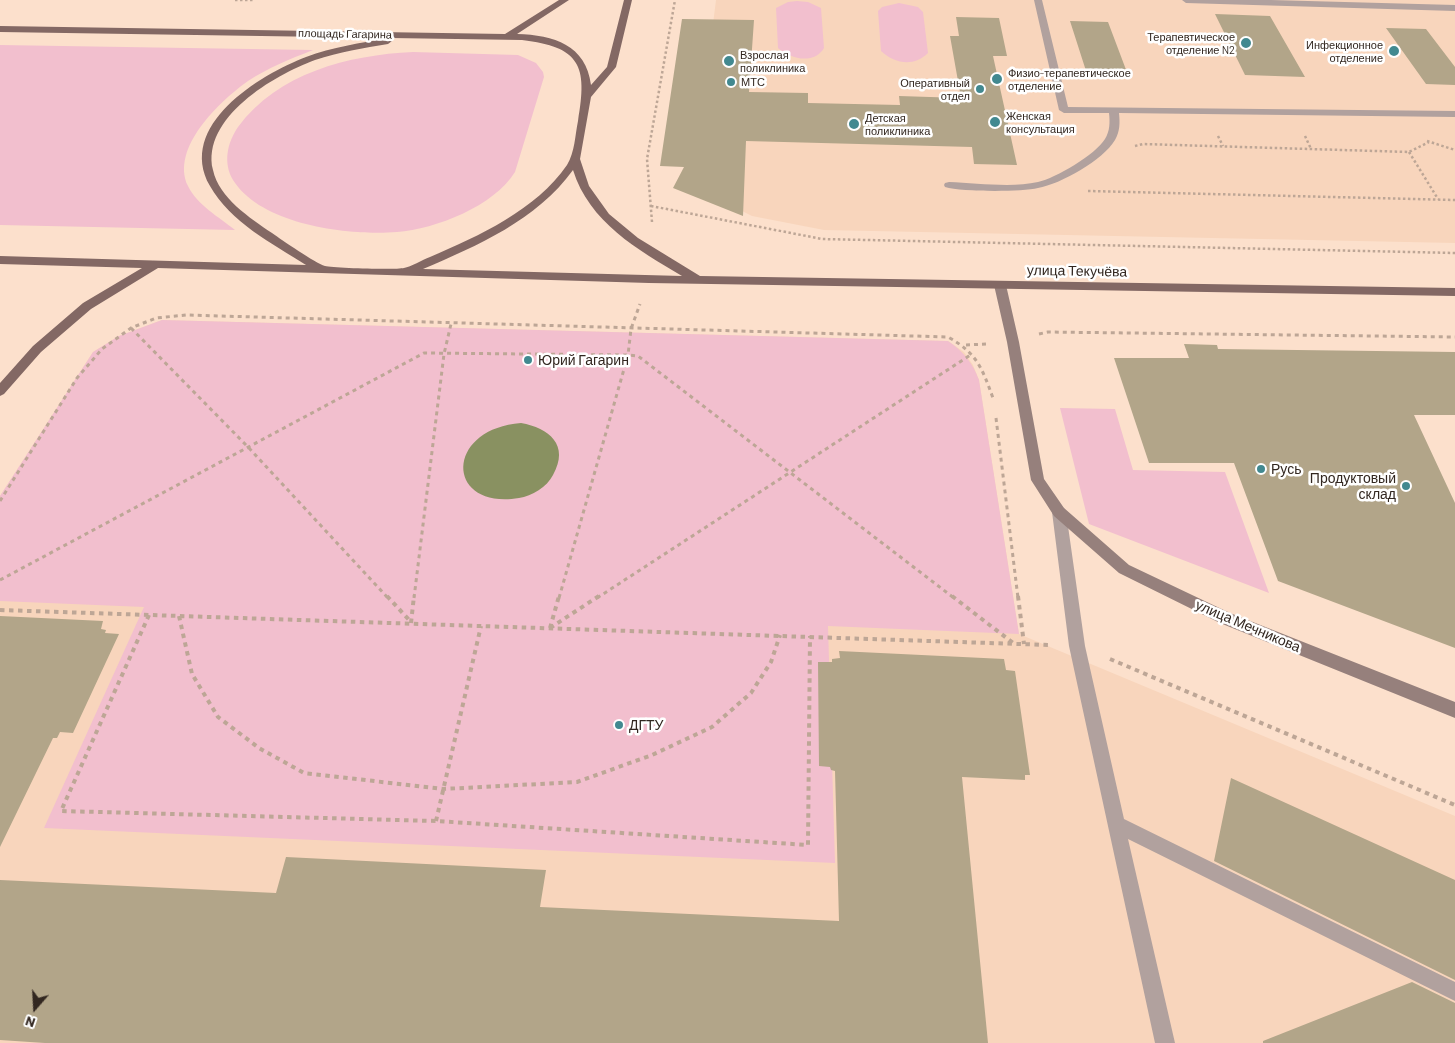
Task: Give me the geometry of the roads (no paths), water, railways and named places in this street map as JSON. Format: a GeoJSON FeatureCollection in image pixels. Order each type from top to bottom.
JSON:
{"type":"FeatureCollection","features":[{"type":"Feature","properties":{"kind":"main road"},"geometry":{"type":"LineString","coordinates":[[508,36],[565,0]]}},
{"type":"Feature","properties":{"kind":"main road"},"geometry":{"type":"LineString","coordinates":[[588,95],[612,67],[628,0]]}},
{"type":"Feature","properties":{"kind":"main road","name":"площадь Гагарина"},"geometry":{"type":"LineString","coordinates":[[0,28],[508,36],[550,41],[569,51],[584,66],[587,76],[588,95],[575,160],[584,187],[601,211],[641,246],[699,280]]}},
{"type":"Feature","properties":{"kind":"main road"},"geometry":{"type":"LineString","coordinates":[[321,269],[262,232],[233,208],[219,190],[209,172],[205,154],[212,134],[224,114],[247,94],[288,69],[311,59],[353,47],[415,35]]}},
{"type":"Feature","properties":{"kind":"main road"},"geometry":{"type":"LineString","coordinates":[[0,260],[406,271],[476,241],[509,222],[535,202],[575,160]]}},
{"type":"Feature","properties":{"kind":"main road"},"geometry":{"type":"LineString","coordinates":[[0,391],[37,349],[87,306],[156,264]]}},
{"type":"Feature","properties":{"kind":"main road","name":"улица Текучёва"},"geometry":{"type":"LineString","coordinates":[[406,271],[699,280],[1455,292]]}},
{"type":"Feature","properties":{"kind":"main road","name":"улица Мечникова"},"geometry":{"type":"LineString","coordinates":[[1000,285],[1013,342],[1038,480],[1059,512],[1124,569],[1225,618],[1455,710]]}},
{"type":"Feature","properties":{"kind":"lane"},"geometry":{"type":"LineString","coordinates":[[1038,0],[1064,110],[1455,114]]}},
{"type":"Feature","properties":{"kind":"lane"},"geometry":{"type":"LineString","coordinates":[[1186,0],[1398,3],[1454,9]]}},
{"type":"Feature","properties":{"kind":"lane"},"geometry":{"type":"LineString","coordinates":[[949,186],[1034,186],[1062,175],[1100,154],[1113,135],[1116,119],[1114,111]]}},
{"type":"Feature","properties":{"kind":"lane"},"geometry":{"type":"LineString","coordinates":[[1059,512],[1077,646],[1165,1043]]}},
{"type":"Feature","properties":{"kind":"lane"},"geometry":{"type":"LineString","coordinates":[[1116,824],[1455,992]]}},
{"type":"Feature","properties":{"kind":"place","name":"Терапевтическое отделение N2"},"geometry":{"type":"Point","coordinates":[1246,43]}},
{"type":"Feature","properties":{"kind":"place","name":"Инфекционное отделение"},"geometry":{"type":"Point","coordinates":[1394,51]}},
{"type":"Feature","properties":{"kind":"place","name":"Взрослая поликлиника"},"geometry":{"type":"Point","coordinates":[729,61]}},
{"type":"Feature","properties":{"kind":"place","name":"Физио-терапевтическое отделение"},"geometry":{"type":"Point","coordinates":[997,79]}},
{"type":"Feature","properties":{"kind":"place","name":"МТС"},"geometry":{"type":"Point","coordinates":[731,82]}},
{"type":"Feature","properties":{"kind":"place","name":"Оперативный отдел"},"geometry":{"type":"Point","coordinates":[980,89]}},
{"type":"Feature","properties":{"kind":"place","name":"Женская консультация"},"geometry":{"type":"Point","coordinates":[995,122]}},
{"type":"Feature","properties":{"kind":"place","name":"Детская поликлиника"},"geometry":{"type":"Point","coordinates":[854,124]}},
{"type":"Feature","properties":{"kind":"place","name":"Юрий Гагарин"},"geometry":{"type":"Point","coordinates":[528,360]}},
{"type":"Feature","properties":{"kind":"place","name":"Русь"},"geometry":{"type":"Point","coordinates":[1261,469]}},
{"type":"Feature","properties":{"kind":"place","name":"Продуктовый склад"},"geometry":{"type":"Point","coordinates":[1406,486]}},
{"type":"Feature","properties":{"kind":"place","name":"ДГТУ"},"geometry":{"type":"Point","coordinates":[619,725]}}]}
